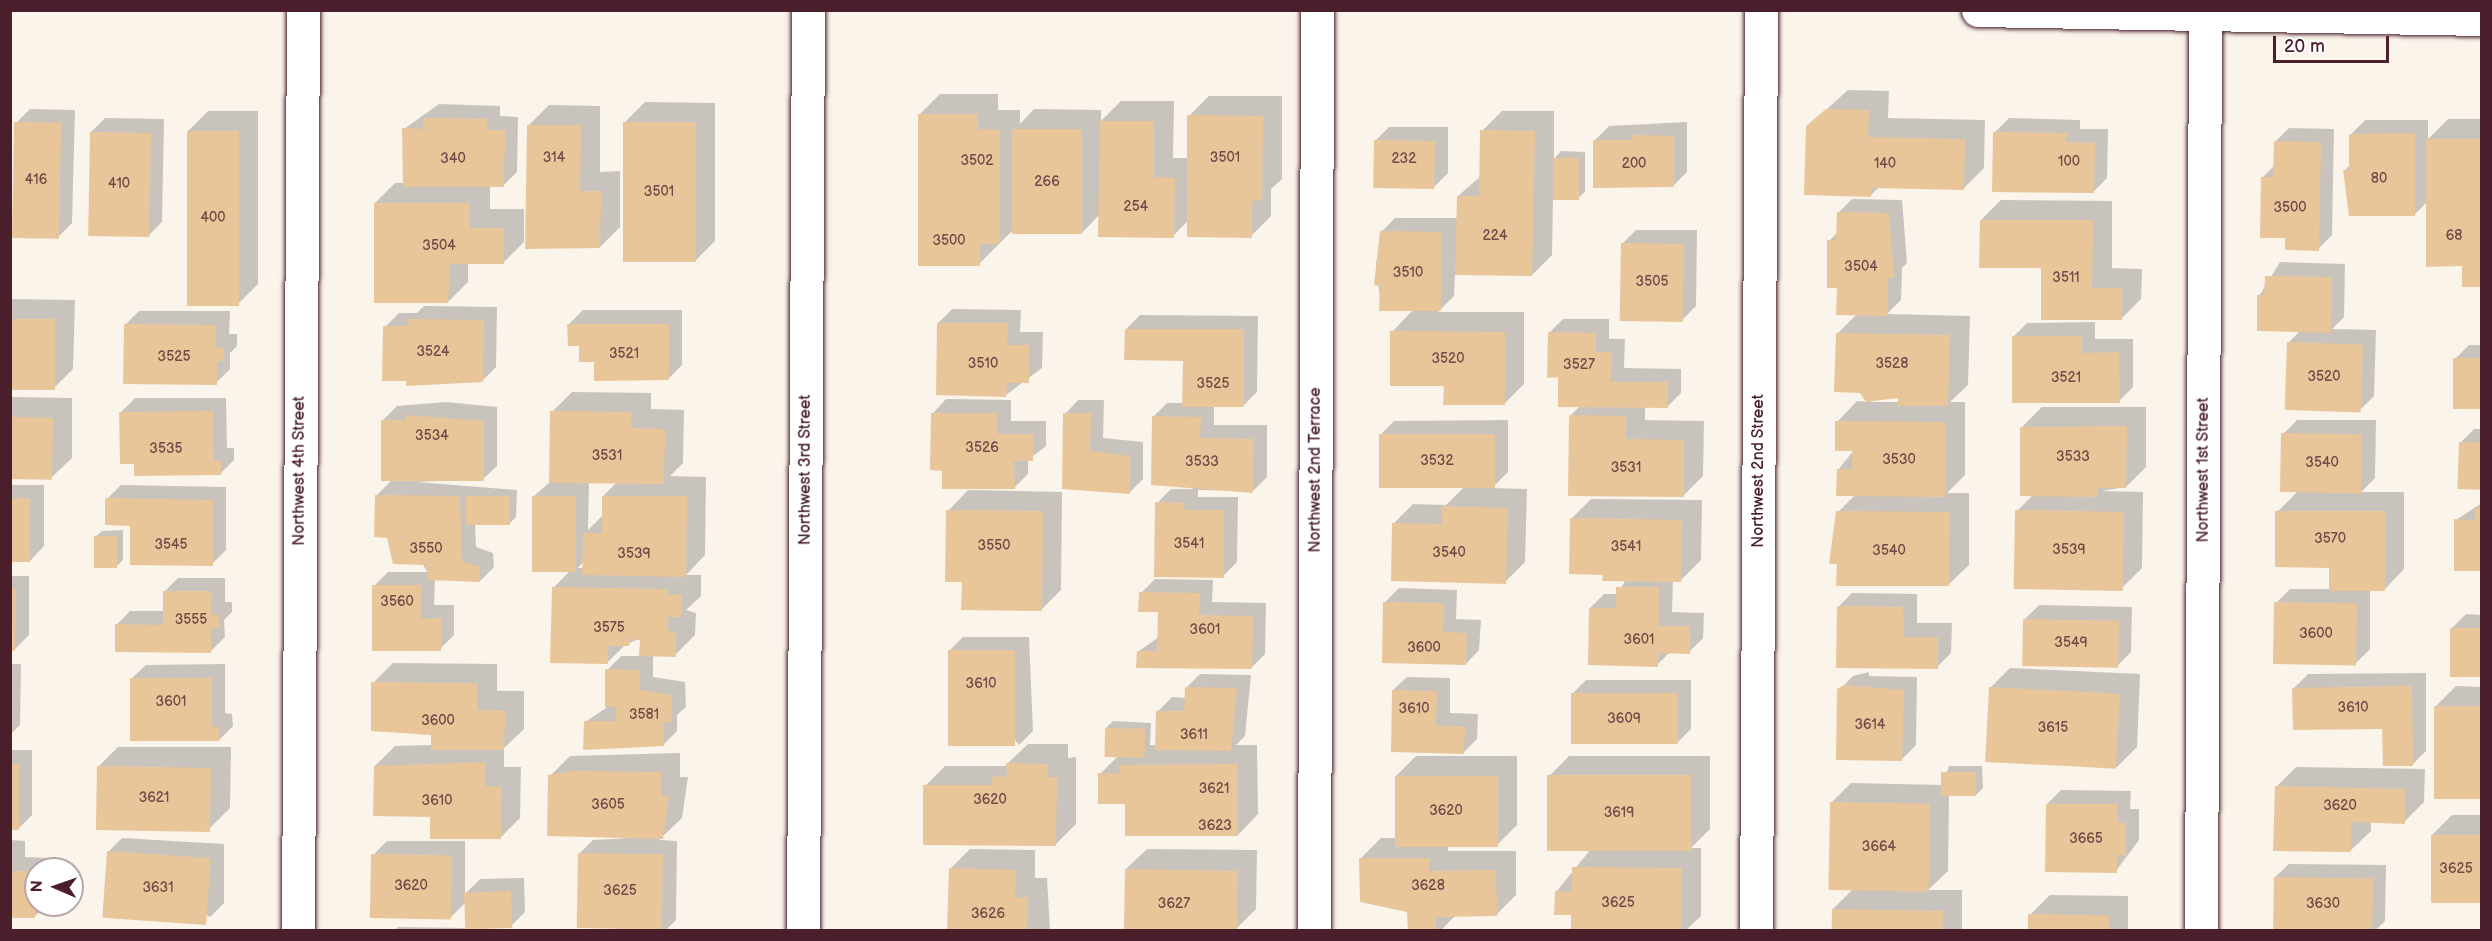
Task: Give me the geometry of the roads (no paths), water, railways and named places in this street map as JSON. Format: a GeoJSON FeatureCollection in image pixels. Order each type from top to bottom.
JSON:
{"type":"FeatureCollection","features":[{"type":"Feature","properties":{"kind":"street","name":"Northwest 4th Street"},"geometry":{"type":"LineString","coordinates":[[298,930],[303,10]]}},
{"type":"Feature","properties":{"kind":"street","name":"Northwest 3rd Street"},"geometry":{"type":"LineString","coordinates":[[803,930],[808,10]]}},
{"type":"Feature","properties":{"kind":"street","name":"Northwest 2nd Terrace"},"geometry":{"type":"LineString","coordinates":[[1314,930],[1317,10]]}},
{"type":"Feature","properties":{"kind":"street","name":"Northwest 2nd Street"},"geometry":{"type":"LineString","coordinates":[[1756,930],[1761,10]]}},
{"type":"Feature","properties":{"kind":"street"},"geometry":{"type":"LineString","coordinates":[[1978,10],[2205,12],[2481,19]]}},
{"type":"Feature","properties":{"kind":"street","name":"Northwest 1st Street"},"geometry":{"type":"LineString","coordinates":[[2201,930],[2205,12]]}}]}
